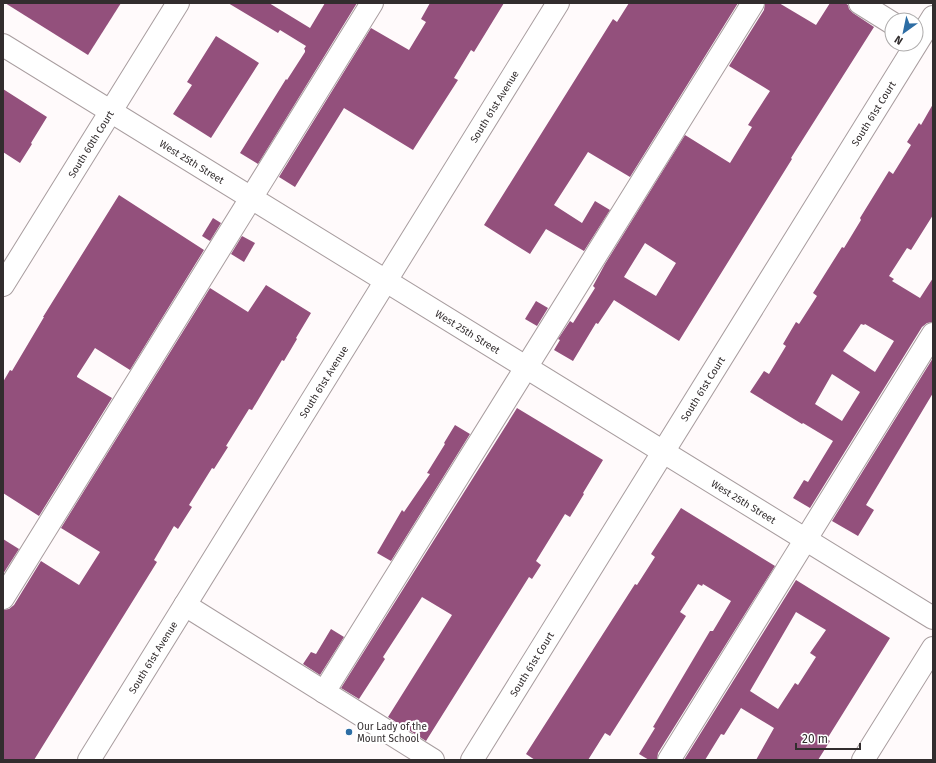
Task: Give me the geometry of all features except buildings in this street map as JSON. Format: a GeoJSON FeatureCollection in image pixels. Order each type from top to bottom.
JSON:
{"type":"FeatureCollection","features":[{"type":"Feature","properties":{"kind":"street","name":"South 60th Court"},"geometry":{"type":"LineString","coordinates":[[3,285],[178,3]]}},
{"type":"Feature","properties":{"kind":"street"},"geometry":{"type":"LineString","coordinates":[[3,598],[372,3]]}},
{"type":"Feature","properties":{"kind":"street","name":"South 61st Avenue"},"geometry":{"type":"LineString","coordinates":[[89,760],[558,3]]}},
{"type":"Feature","properties":{"kind":"street"},"geometry":{"type":"LineString","coordinates":[[324,692],[753,3]]}},
{"type":"Feature","properties":{"kind":"street"},"geometry":{"type":"LineString","coordinates":[[860,3],[884,18]]}},
{"type":"Feature","properties":{"kind":"street","name":"South 61st Court"},"geometry":{"type":"LineString","coordinates":[[924,40],[933,17]]}},
{"type":"Feature","properties":{"kind":"street","name":"West 25th Street"},"geometry":{"type":"LineString","coordinates":[[3,45],[933,618]]}},
{"type":"Feature","properties":{"kind":"street","name":"South 61st Court"},"geometry":{"type":"LineString","coordinates":[[472,760],[664,452],[917,52]]}},
{"type":"Feature","properties":{"kind":"street"},"geometry":{"type":"LineString","coordinates":[[669,760],[933,334]]}},
{"type":"Feature","properties":{"kind":"street"},"geometry":{"type":"LineString","coordinates":[[185,605],[433,760]]}},
{"type":"Feature","properties":{"kind":"street"},"geometry":{"type":"LineString","coordinates":[[864,760],[933,648]]}},
{"type":"Feature","properties":{"kind":"place","name":"Our Lady of the Mount School"},"geometry":{"type":"Point","coordinates":[349,732]}}]}
